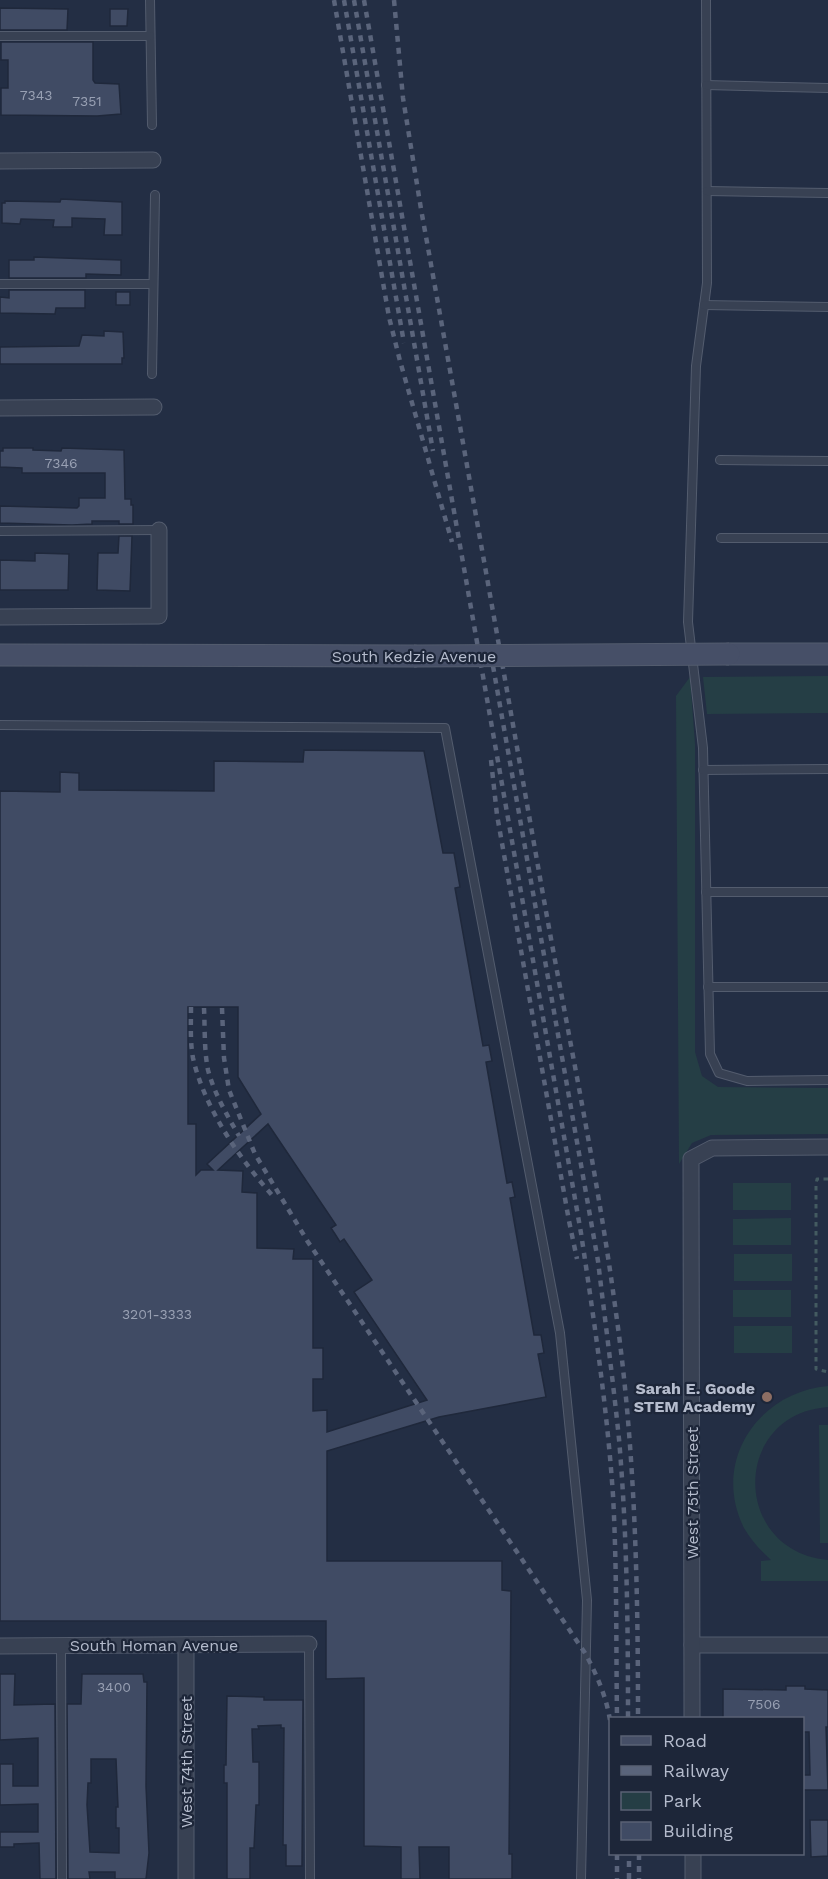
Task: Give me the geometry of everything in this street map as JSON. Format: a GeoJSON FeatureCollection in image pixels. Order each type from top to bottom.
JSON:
{"type":"FeatureCollection","features":[{"type":"Feature","properties":{"kind":"main road","name":"South Kedzie Avenue"},"geometry":{"type":"LineString","coordinates":[[0,655],[828,654]]}},
{"type":"Feature","properties":{"kind":"street"},"geometry":{"type":"LineString","coordinates":[[0,161],[153,160]]}},
{"type":"Feature","properties":{"kind":"street"},"geometry":{"type":"LineString","coordinates":[[0,408],[154,407]]}},
{"type":"Feature","properties":{"kind":"street"},"geometry":{"type":"LineString","coordinates":[[0,617],[159,616],[159,530]]}},
{"type":"Feature","properties":{"kind":"street","name":"West 75th Street"},"geometry":{"type":"LineString","coordinates":[[692,1717],[691,1160],[712,1148],[828,1147]]}},
{"type":"Feature","properties":{"kind":"street","name":"South Homan Avenue"},"geometry":{"type":"LineString","coordinates":[[0,1646],[309,1644]]}},
{"type":"Feature","properties":{"kind":"street","name":"West 74th Street"},"geometry":{"type":"LineString","coordinates":[[186,1645],[186,1879]]}},
{"type":"Feature","properties":{"kind":"street"},"geometry":{"type":"LineString","coordinates":[[692,1645],[828,1645]]}},
{"type":"Feature","properties":{"kind":"street"},"geometry":{"type":"LineString","coordinates":[[693,1855],[693,1879]]}},
{"type":"Feature","properties":{"kind":"lane"},"geometry":{"type":"LineString","coordinates":[[150,0],[152,125]]}},
{"type":"Feature","properties":{"kind":"lane"},"geometry":{"type":"LineString","coordinates":[[706,0],[707,283],[696,366],[688,622],[703,748],[710,1054],[719,1073],[747,1081],[828,1080]]}},
{"type":"Feature","properties":{"kind":"lane"},"geometry":{"type":"LineString","coordinates":[[0,36],[150,36]]}},
{"type":"Feature","properties":{"kind":"lane"},"geometry":{"type":"LineString","coordinates":[[706,85],[828,88]]}},
{"type":"Feature","properties":{"kind":"lane"},"geometry":{"type":"LineString","coordinates":[[707,191],[828,193]]}},
{"type":"Feature","properties":{"kind":"lane"},"geometry":{"type":"LineString","coordinates":[[152,374],[155,195]]}},
{"type":"Feature","properties":{"kind":"lane"},"geometry":{"type":"LineString","coordinates":[[0,284],[153,284]]}},
{"type":"Feature","properties":{"kind":"lane"},"geometry":{"type":"LineString","coordinates":[[704,305],[828,307]]}},
{"type":"Feature","properties":{"kind":"lane"},"geometry":{"type":"LineString","coordinates":[[720,460],[828,460]]}},
{"type":"Feature","properties":{"kind":"lane"},"geometry":{"type":"LineString","coordinates":[[0,531],[159,530]]}},
{"type":"Feature","properties":{"kind":"lane"},"geometry":{"type":"LineString","coordinates":[[721,538],[828,538]]}},
{"type":"Feature","properties":{"kind":"lane"},"geometry":{"type":"LineString","coordinates":[[0,725],[445,728],[560,1333],[586,1600],[581,1879]]}},
{"type":"Feature","properties":{"kind":"lane"},"geometry":{"type":"LineString","coordinates":[[703,770],[828,770]]}},
{"type":"Feature","properties":{"kind":"lane"},"geometry":{"type":"LineString","coordinates":[[706,892],[828,892]]}},
{"type":"Feature","properties":{"kind":"lane"},"geometry":{"type":"LineString","coordinates":[[708,987],[828,987]]}},
{"type":"Feature","properties":{"kind":"lane"},"geometry":{"type":"LineString","coordinates":[[309,1644],[310,1879]]}},
{"type":"Feature","properties":{"kind":"lane"},"geometry":{"type":"LineString","coordinates":[[62,1646],[62,1879]]}},
{"type":"Feature","properties":{"kind":"path"},"geometry":{"type":"LineString","coordinates":[[828,1179],[817,1179],[816,1184],[816,1369],[828,1372]]}},
{"type":"Feature","properties":{"kind":"green space"},"geometry":{"type":"Polygon","coordinates":[[[828,676],[828,713],[707,714],[703,677],[828,676]]]}},
{"type":"Feature","properties":{"kind":"green space"},"geometry":{"type":"Polygon","coordinates":[[[690,677],[695,744],[695,1052],[702,1076],[718,1087],[828,1088],[828,1134],[711,1135],[692,1143],[679,1164],[676,696],[690,677]]]}},
{"type":"Feature","properties":{"kind":"green space"},"geometry":{"type":"Polygon","coordinates":[[[733,1183],[791,1183],[791,1210],[733,1210],[733,1183]]]}},
{"type":"Feature","properties":{"kind":"green space"},"geometry":{"type":"Polygon","coordinates":[[[791,1218],[791,1245],[733,1245],[733,1219],[791,1218]]]}},
{"type":"Feature","properties":{"kind":"green space"},"geometry":{"type":"Polygon","coordinates":[[[734,1254],[792,1254],[792,1281],[734,1281],[734,1254]]]}},
{"type":"Feature","properties":{"kind":"green space"},"geometry":{"type":"Polygon","coordinates":[[[733,1290],[791,1290],[791,1317],[733,1317],[733,1290]]]}},
{"type":"Feature","properties":{"kind":"green space"},"geometry":{"type":"Polygon","coordinates":[[[734,1326],[792,1326],[792,1353],[734,1353],[734,1326]]]}},
{"type":"Feature","properties":{"kind":"green space"},"geometry":{"type":"Polygon","coordinates":[[[828,1386],[828,1407],[796,1415],[773,1433],[760,1456],[755,1483],[760,1509],[773,1533],[796,1551],[828,1560],[828,1581],[761,1581],[761,1561],[771,1560],[744,1528],[735,1503],[733,1479],[738,1456],[747,1434],[762,1416],[781,1401],[803,1391],[828,1386]]]}},
{"type":"Feature","properties":{"kind":"green space"},"geometry":{"type":"Polygon","coordinates":[[[819,1425],[828,1425],[828,1543],[820,1543],[819,1425]]]}},
{"type":"Feature","properties":{"kind":"building"},"geometry":{"type":"Polygon","coordinates":[[[0,8],[68,9],[67,30],[0,30],[0,8]]]}},
{"type":"Feature","properties":{"kind":"building"},"geometry":{"type":"Polygon","coordinates":[[[110,9],[128,9],[127,26],[110,26],[110,9]]]}},
{"type":"Feature","properties":{"kind":"building"},"geometry":{"type":"Polygon","coordinates":[[[1,42],[93,42],[93,80],[95,83],[119,84],[121,114],[1,115],[1,88],[8,88],[8,60],[1,60],[1,42]]]}},
{"type":"Feature","properties":{"kind":"building"},"geometry":{"type":"Polygon","coordinates":[[[61,199],[122,202],[122,235],[104,235],[105,219],[72,218],[72,227],[53,227],[54,220],[21,219],[20,224],[2,223],[2,203],[5,201],[60,202],[61,199]]]}},
{"type":"Feature","properties":{"kind":"building"},"geometry":{"type":"Polygon","coordinates":[[[34,257],[121,260],[121,275],[86,274],[86,278],[9,278],[9,260],[34,260],[34,257]]]}},
{"type":"Feature","properties":{"kind":"building"},"geometry":{"type":"Polygon","coordinates":[[[9,290],[85,290],[85,308],[56,308],[55,314],[0,313],[0,297],[9,298],[9,290]]]}},
{"type":"Feature","properties":{"kind":"building"},"geometry":{"type":"Polygon","coordinates":[[[116,292],[130,292],[130,305],[116,305],[116,292]]]}},
{"type":"Feature","properties":{"kind":"building"},"geometry":{"type":"Polygon","coordinates":[[[104,331],[123,332],[124,358],[122,358],[122,364],[0,364],[0,347],[79,346],[82,335],[104,336],[104,331]]]}},
{"type":"Feature","properties":{"kind":"building"},"geometry":{"type":"Polygon","coordinates":[[[3,448],[61,451],[62,448],[124,450],[125,499],[131,499],[131,505],[133,505],[133,524],[119,524],[119,521],[92,521],[92,524],[72,525],[0,523],[0,506],[77,508],[79,498],[105,498],[105,473],[22,473],[22,468],[0,467],[0,451],[3,451],[3,448]]]}},
{"type":"Feature","properties":{"kind":"building"},"geometry":{"type":"Polygon","coordinates":[[[119,536],[132,536],[130,591],[97,590],[98,553],[118,553],[119,536]]]}},
{"type":"Feature","properties":{"kind":"building"},"geometry":{"type":"Polygon","coordinates":[[[35,553],[69,554],[68,590],[0,590],[0,560],[35,561],[35,553]]]}},
{"type":"Feature","properties":{"kind":"building"},"geometry":{"type":"Polygon","coordinates":[[[304,750],[424,751],[443,853],[454,853],[460,887],[455,888],[483,1046],[489,1045],[492,1061],[486,1062],[507,1183],[512,1182],[515,1197],[510,1198],[534,1335],[541,1335],[544,1353],[538,1354],[546,1397],[439,1417],[327,1451],[327,1561],[502,1561],[502,1590],[511,1591],[509,1854],[512,1854],[512,1879],[449,1879],[449,1847],[419,1847],[420,1879],[401,1879],[401,1847],[364,1846],[364,1678],[326,1679],[326,1621],[0,1621],[0,791],[60,792],[60,772],[79,773],[79,790],[214,791],[214,761],[303,762],[304,750]],[[188,1007],[188,1124],[196,1124],[196,1175],[201,1170],[213,1170],[207,1164],[261,1114],[238,1077],[238,1007],[188,1007]],[[268,1124],[218,1170],[243,1171],[242,1192],[257,1193],[257,1248],[294,1249],[293,1259],[313,1259],[313,1348],[323,1348],[323,1379],[313,1379],[313,1411],[327,1410],[327,1432],[427,1400],[354,1292],[372,1280],[344,1239],[340,1242],[331,1228],[336,1225],[268,1124]]]}},
{"type":"Feature","properties":{"kind":"building"},"geometry":{"type":"Polygon","coordinates":[[[0,1674],[15,1674],[14,1705],[55,1704],[56,1879],[40,1879],[39,1843],[0,1847],[0,1832],[38,1832],[38,1804],[0,1805],[0,1764],[13,1764],[13,1786],[38,1786],[38,1738],[0,1740],[0,1674]]]}},
{"type":"Feature","properties":{"kind":"building"},"geometry":{"type":"Polygon","coordinates":[[[82,1674],[143,1674],[144,1682],[147,1682],[146,1786],[149,1853],[146,1879],[115,1879],[115,1872],[89,1872],[90,1879],[68,1879],[67,1704],[81,1704],[82,1674]],[[91,1759],[91,1783],[88,1783],[87,1805],[90,1852],[119,1853],[119,1828],[116,1828],[116,1807],[118,1807],[116,1759],[91,1759]]]}},
{"type":"Feature","properties":{"kind":"building"},"geometry":{"type":"Polygon","coordinates":[[[786,1686],[805,1686],[805,1689],[828,1690],[828,1727],[826,1727],[828,1790],[804,1790],[804,1775],[810,1775],[809,1732],[804,1732],[804,1717],[723,1717],[723,1689],[786,1690],[786,1686]]]}},
{"type":"Feature","properties":{"kind":"building"},"geometry":{"type":"Polygon","coordinates":[[[227,1696],[264,1697],[264,1700],[303,1700],[302,1866],[286,1866],[286,1845],[283,1845],[284,1728],[281,1728],[281,1725],[258,1726],[259,1729],[252,1729],[253,1762],[259,1762],[259,1805],[256,1805],[254,1848],[250,1848],[250,1879],[227,1879],[227,1783],[224,1783],[224,1765],[226,1765],[227,1696]]]}},
{"type":"Feature","properties":{"kind":"building"},"geometry":{"type":"Polygon","coordinates":[[[810,1820],[828,1820],[828,1856],[811,1857],[810,1820]]]}},
{"type":"Feature","properties":{"kind":"railway"},"geometry":{"type":"LineString","coordinates":[[334,0],[389,317],[452,542]]}},
{"type":"Feature","properties":{"kind":"railway"},"geometry":{"type":"LineString","coordinates":[[344,0],[404,343]]}},
{"type":"Feature","properties":{"kind":"railway"},"geometry":{"type":"LineString","coordinates":[[354,0],[433,451]]}},
{"type":"Feature","properties":{"kind":"railway"},"geometry":{"type":"LineString","coordinates":[[364,0],[586,1266],[604,1396],[613,1495],[617,1717]]}},
{"type":"Feature","properties":{"kind":"railway"},"geometry":{"type":"LineString","coordinates":[[394,0],[403,98],[421,209],[591,1153],[616,1313],[627,1414],[634,1515],[638,1717]]}},
{"type":"Feature","properties":{"kind":"railway"},"geometry":{"type":"LineString","coordinates":[[493,666],[598,1261],[622,1474],[628,1717]]}},
{"type":"Feature","properties":{"kind":"railway"},"geometry":{"type":"LineString","coordinates":[[491,760],[497,815],[577,1259]]}},
{"type":"Feature","properties":{"kind":"railway"},"geometry":{"type":"LineString","coordinates":[[191,1007],[193,1058],[205,1095],[235,1148],[272,1195]]}},
{"type":"Feature","properties":{"kind":"railway"},"geometry":{"type":"LineString","coordinates":[[204,1008],[208,1070],[217,1095],[239,1136]]}},
{"type":"Feature","properties":{"kind":"railway"},"geometry":{"type":"LineString","coordinates":[[222,1008],[224,1058],[229,1090],[255,1154],[308,1242],[585,1653],[600,1686],[609,1717]]}},
{"type":"Feature","properties":{"kind":"railway"},"geometry":{"type":"LineString","coordinates":[[617,1855],[617,1879]]}},
{"type":"Feature","properties":{"kind":"railway"},"geometry":{"type":"LineString","coordinates":[[629,1855],[629,1879]]}},
{"type":"Feature","properties":{"kind":"railway"},"geometry":{"type":"LineString","coordinates":[[639,1855],[639,1879]]}},
{"type":"Feature","properties":{"kind":"place","name":"Sarah E. Goode STEM Academy"},"geometry":{"type":"Point","coordinates":[767,1397]}}]}
